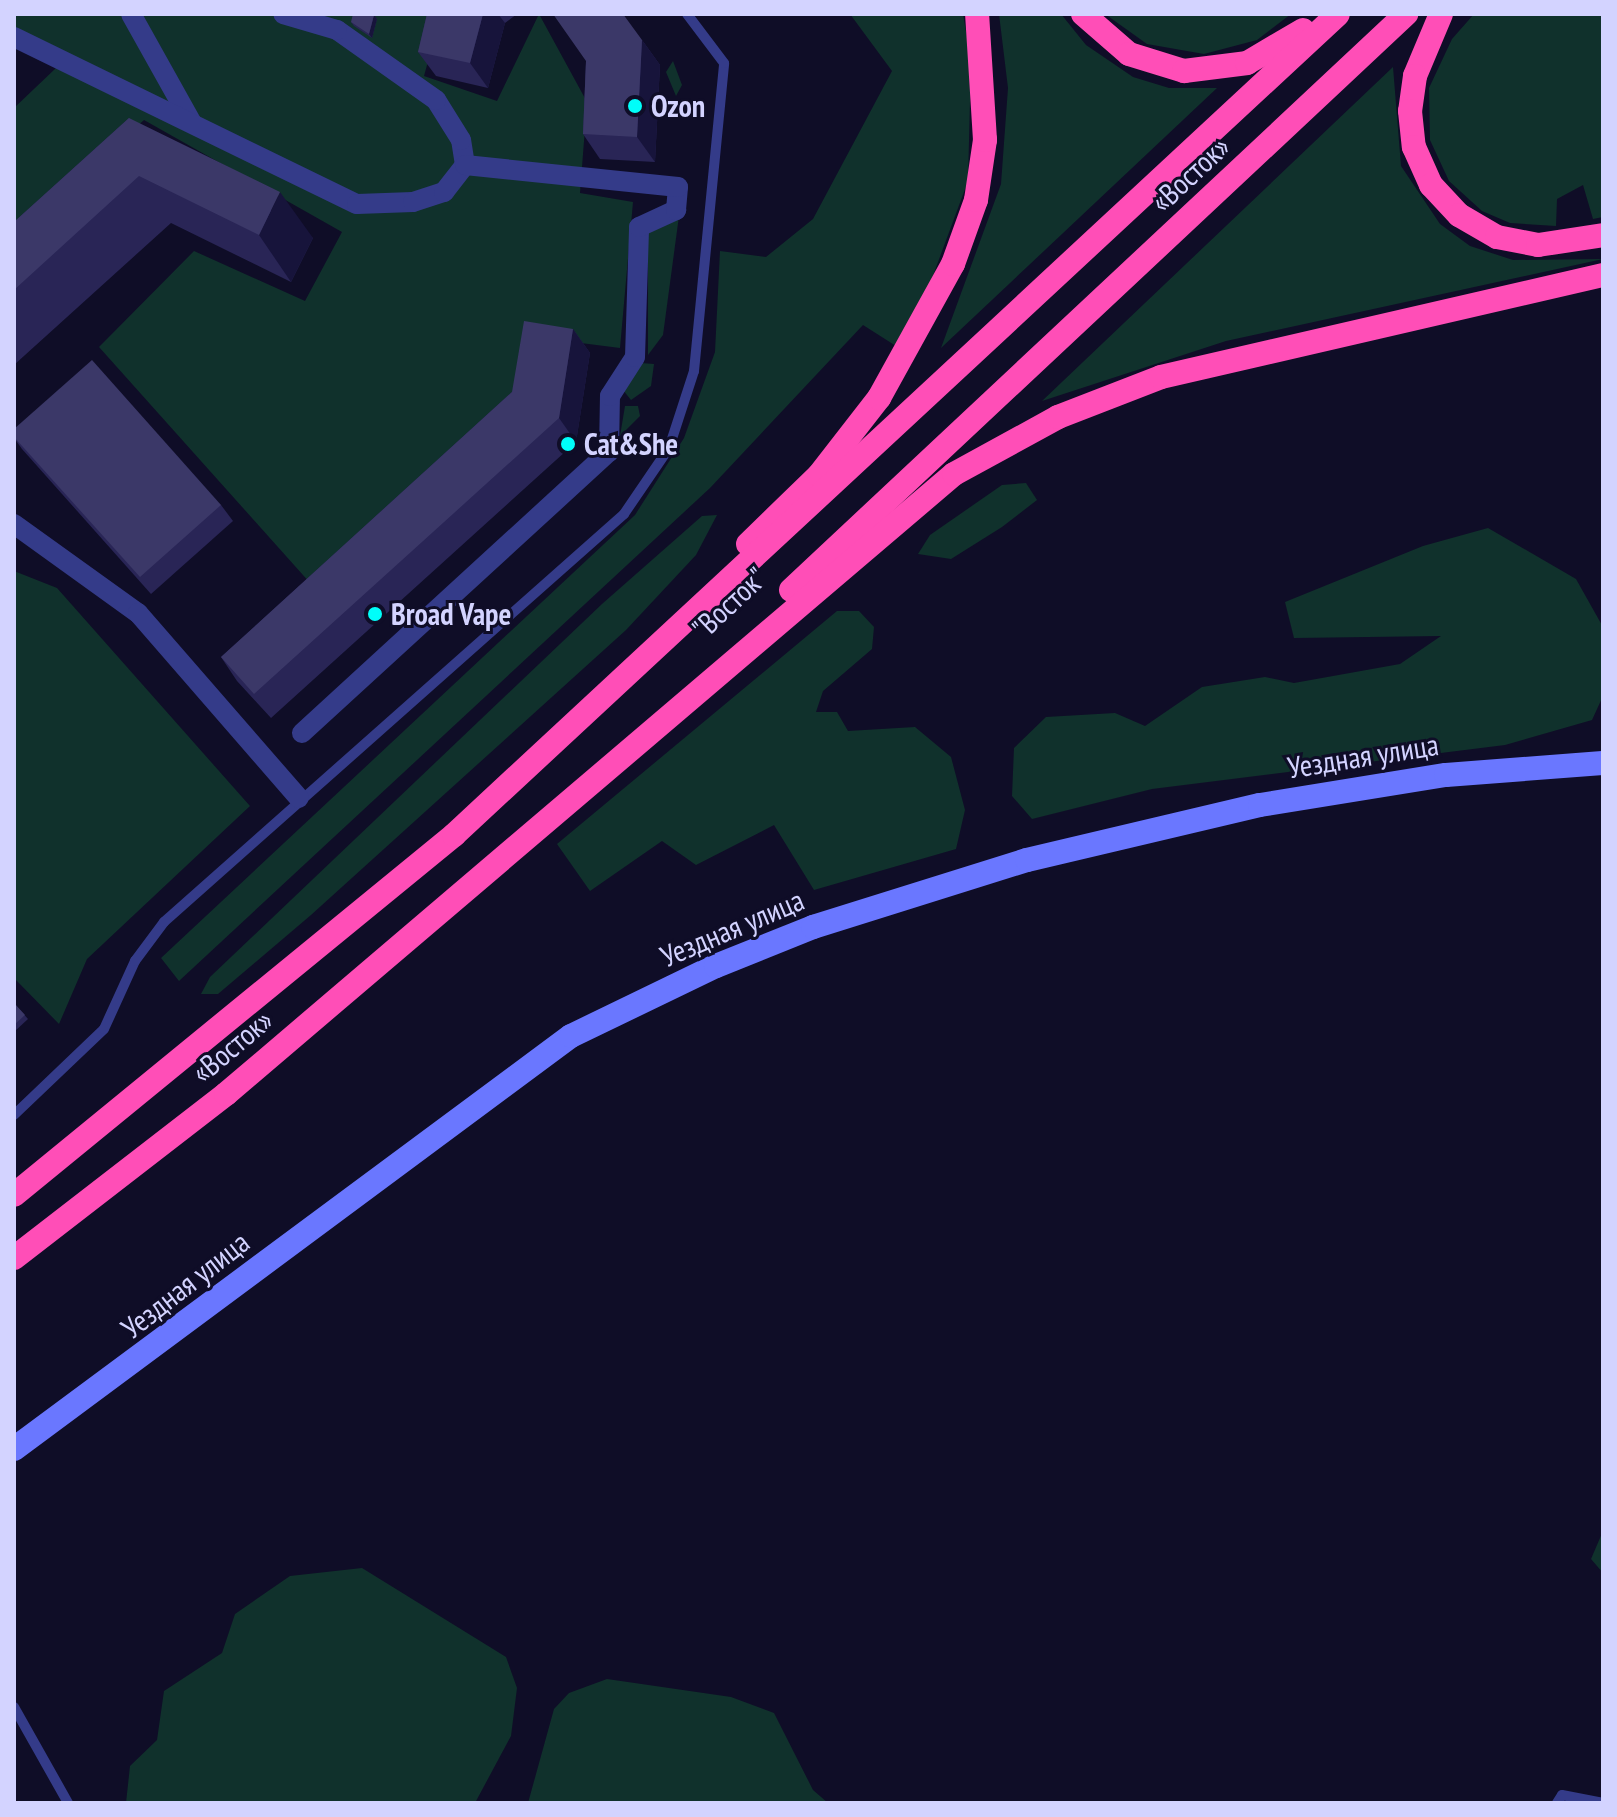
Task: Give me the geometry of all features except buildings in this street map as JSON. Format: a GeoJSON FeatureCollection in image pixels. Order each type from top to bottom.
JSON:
{"type":"FeatureCollection","features":[{"type":"Feature","properties":{"kind":"highway"},"geometry":{"type":"LineString","coordinates":[[454,835],[819,475],[879,398],[940,293],[976,200],[987,103],[977,14]]}},
{"type":"Feature","properties":{"kind":"highway"},"geometry":{"type":"LineString","coordinates":[[1083,14],[1139,59],[1205,71],[1265,55],[1324,14]]}},
{"type":"Feature","properties":{"kind":"highway"},"geometry":{"type":"LineString","coordinates":[[454,835],[971,361],[1338,14]]}},
{"type":"Feature","properties":{"kind":"highway","name":"«Восток»"},"geometry":{"type":"LineString","coordinates":[[1019,380],[1406,14]]}},
{"type":"Feature","properties":{"kind":"highway"},"geometry":{"type":"LineString","coordinates":[[1441,14],[1415,76],[1410,111],[1431,185],[1459,215],[1497,237],[1538,245],[1600,236]]}},
{"type":"Feature","properties":{"kind":"highway"},"geometry":{"type":"LineString","coordinates":[[483,874],[922,496],[1036,428],[1101,398],[1237,356],[1603,275]]}},
{"type":"Feature","properties":{"kind":"highway","name":"\"Восток\""},"geometry":{"type":"LineString","coordinates":[[483,874],[1019,380]]}},
{"type":"Feature","properties":{"kind":"highway","name":"«Восток»"},"geometry":{"type":"LineString","coordinates":[[14,1195],[454,835]]}},
{"type":"Feature","properties":{"kind":"highway","name":"«Восток»"},"geometry":{"type":"LineString","coordinates":[[14,1258],[226,1094],[483,874]]}},
{"type":"Feature","properties":{"kind":"street"},"geometry":{"type":"LineString","coordinates":[[131,14],[192,123]]}},
{"type":"Feature","properties":{"kind":"street"},"geometry":{"type":"LineString","coordinates":[[283,14],[337,30],[436,100],[461,140],[465,165]]}},
{"type":"Feature","properties":{"kind":"street"},"geometry":{"type":"LineString","coordinates":[[14,37],[357,204],[434,195],[465,165],[678,187],[676,210],[639,227],[635,357],[610,396],[609,452],[302,733]]}},
{"type":"Feature","properties":{"kind":"street"},"geometry":{"type":"LineString","coordinates":[[14,524],[138,613],[299,798]]}},
{"type":"Feature","properties":{"kind":"street","name":"Уездная улица"},"geometry":{"type":"LineString","coordinates":[[14,1449],[42,1432],[441,1126],[571,1036],[716,966],[813,927],[1027,860],[1260,805],[1446,775],[1603,763]]}},
{"type":"Feature","properties":{"kind":"street"},"geometry":{"type":"LineString","coordinates":[[14,1269],[48,1233]]}},
{"type":"Feature","properties":{"kind":"street"},"geometry":{"type":"LineString","coordinates":[[14,1459],[42,1432]]}},
{"type":"Feature","properties":{"kind":"lane"},"geometry":{"type":"LineString","coordinates":[[14,1115],[104,1029],[135,961],[164,922],[299,798],[624,514],[669,448],[694,371],[724,63],[687,14]]}},
{"type":"Feature","properties":{"kind":"lane"},"geometry":{"type":"LineString","coordinates":[[14,1707],[68,1803]]}},
{"type":"Feature","properties":{"kind":"lane"},"geometry":{"type":"LineString","coordinates":[[1557,1803],[1562,1795],[1603,1803]]}},
{"type":"Feature","properties":{"kind":"green space"},"geometry":{"type":"Polygon","coordinates":[[[14,14],[441,14],[424,76],[497,101],[539,14],[587,102],[580,193],[633,202],[620,348],[534,337],[521,413],[311,584],[99,347],[194,251],[305,301],[342,232],[144,120],[14,238],[14,108],[56,68],[14,47],[14,14]]]}},
{"type":"Feature","properties":{"kind":"green space"},"geometry":{"type":"Polygon","coordinates":[[[850,14],[963,14],[971,61],[968,181],[931,281],[896,346],[863,325],[710,488],[179,981],[161,958],[635,515],[684,438],[715,352],[720,251],[766,257],[813,219],[892,71],[850,14]]]}},
{"type":"Feature","properties":{"kind":"green space"},"geometry":{"type":"Polygon","coordinates":[[[999,14],[1061,14],[1086,45],[1133,77],[1169,88],[1217,88],[941,348],[1001,184],[1008,88],[999,14]]]}},
{"type":"Feature","properties":{"kind":"green space"},"geometry":{"type":"Polygon","coordinates":[[[1105,14],[1291,14],[1257,40],[1204,54],[1147,44],[1105,14]]]}},
{"type":"Feature","properties":{"kind":"green space"},"geometry":{"type":"Polygon","coordinates":[[[1474,14],[1603,14],[1603,217],[1593,219],[1583,185],[1557,199],[1556,226],[1510,223],[1482,211],[1449,181],[1430,140],[1429,88],[1452,39],[1474,14]]]}},
{"type":"Feature","properties":{"kind":"green space"},"geometry":{"type":"Polygon","coordinates":[[[673,61],[682,85],[676,96],[666,72],[673,61]]]}},
{"type":"Feature","properties":{"kind":"green space"},"geometry":{"type":"Polygon","coordinates":[[[1393,67],[1401,166],[1440,224],[1470,246],[1513,260],[1603,259],[1226,341],[1042,401],[1393,67]]]}},
{"type":"Feature","properties":{"kind":"green space"},"geometry":{"type":"Polygon","coordinates":[[[679,216],[663,335],[648,355],[648,229],[679,216]]]}},
{"type":"Feature","properties":{"kind":"green space"},"geometry":{"type":"Polygon","coordinates":[[[641,363],[654,364],[651,386],[631,400],[623,390],[641,363]]]}},
{"type":"Feature","properties":{"kind":"green space"},"geometry":{"type":"Polygon","coordinates":[[[625,406],[638,406],[640,416],[620,436],[625,406]]]}},
{"type":"Feature","properties":{"kind":"green space"},"geometry":{"type":"Polygon","coordinates":[[[1026,483],[1037,500],[1002,527],[951,559],[918,554],[930,535],[1002,485],[1026,483]]]}},
{"type":"Feature","properties":{"kind":"green space"},"geometry":{"type":"Polygon","coordinates":[[[717,515],[696,555],[626,630],[311,915],[218,994],[201,994],[210,977],[602,604],[702,516],[717,515]]]}},
{"type":"Feature","properties":{"kind":"green space"},"geometry":{"type":"Polygon","coordinates":[[[1488,528],[1576,579],[1603,627],[1603,696],[1592,720],[1505,745],[1152,789],[1032,819],[1012,796],[1014,748],[1046,717],[1115,713],[1145,726],[1202,687],[1265,677],[1294,683],[1400,664],[1441,636],[1294,638],[1285,602],[1423,546],[1488,528]]]}},
{"type":"Feature","properties":{"kind":"green space"},"geometry":{"type":"Polygon","coordinates":[[[14,571],[57,588],[250,806],[87,959],[59,1024],[14,978],[14,571]]]}},
{"type":"Feature","properties":{"kind":"green space"},"geometry":{"type":"Polygon","coordinates":[[[837,611],[859,611],[874,627],[872,649],[823,691],[816,712],[837,712],[848,731],[915,727],[951,757],[965,810],[956,849],[814,890],[774,825],[696,865],[662,841],[590,891],[557,844],[837,611]]]}},
{"type":"Feature","properties":{"kind":"green space"},"geometry":{"type":"Polygon","coordinates":[[[1603,1531],[1603,1573],[1591,1559],[1603,1531]]]}},
{"type":"Feature","properties":{"kind":"green space"},"geometry":{"type":"Polygon","coordinates":[[[362,1568],[506,1657],[517,1688],[511,1736],[475,1803],[126,1803],[130,1766],[157,1740],[164,1691],[222,1653],[235,1614],[290,1576],[362,1568]]]}},
{"type":"Feature","properties":{"kind":"green space"},"geometry":{"type":"Polygon","coordinates":[[[607,1679],[731,1697],[774,1713],[813,1790],[828,1803],[528,1803],[554,1709],[569,1693],[607,1679]]]}},
{"type":"Feature","properties":{"kind":"place","name":"Ozon"},"geometry":{"type":"Point","coordinates":[635,106]}},
{"type":"Feature","properties":{"kind":"place","name":"Cat&She"},"geometry":{"type":"Point","coordinates":[568,444]}},
{"type":"Feature","properties":{"kind":"place","name":"Broad Vape"},"geometry":{"type":"Point","coordinates":[375,614]}}]}
